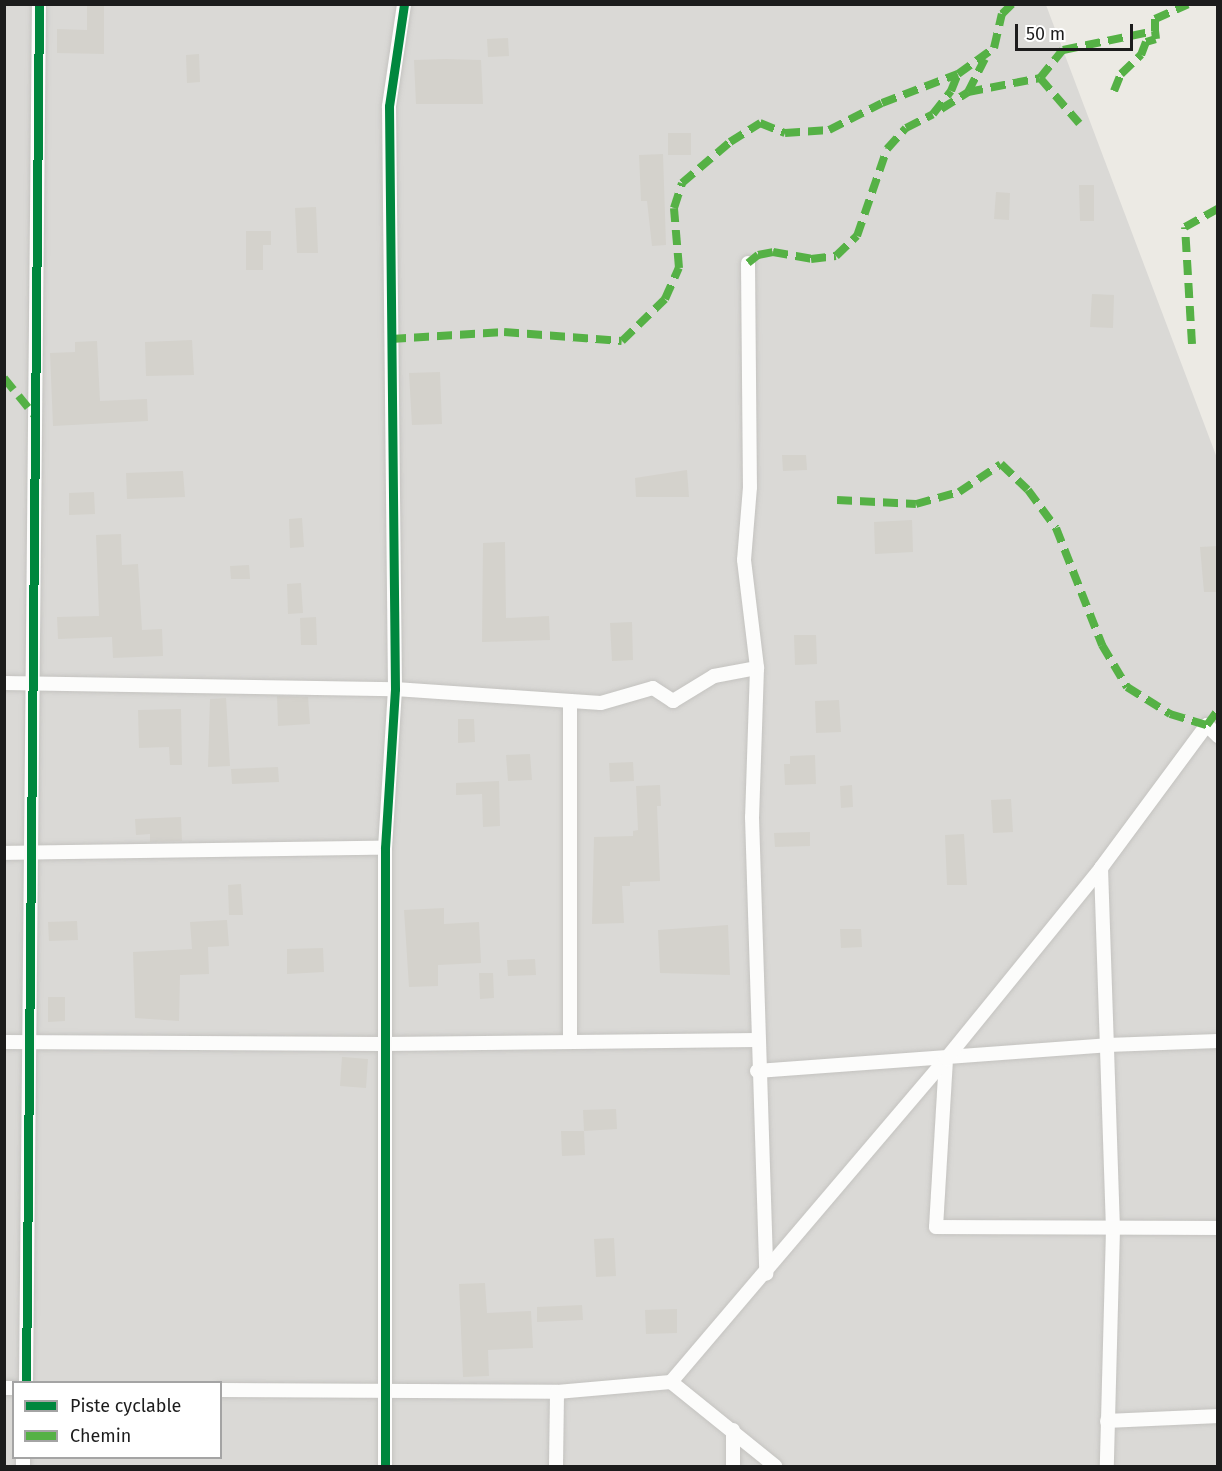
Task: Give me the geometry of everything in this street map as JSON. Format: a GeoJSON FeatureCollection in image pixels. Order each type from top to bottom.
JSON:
{"type":"FeatureCollection","features":[{"type":"Feature","properties":{"kind":"street"},"geometry":{"type":"LineString","coordinates":[[26,1381],[39,4]]}},
{"type":"Feature","properties":{"kind":"street"},"geometry":{"type":"LineString","coordinates":[[385,1467],[383,1391],[385,848],[395,689],[389,106],[404,4]]}},
{"type":"Feature","properties":{"kind":"street"},"geometry":{"type":"LineString","coordinates":[[748,263],[750,487],[744,560],[757,669],[752,817],[757,1071],[766,1274]]}},
{"type":"Feature","properties":{"kind":"street"},"geometry":{"type":"LineString","coordinates":[[4,683],[395,689],[601,703],[652,688],[673,701],[714,676],[757,669]]}},
{"type":"Feature","properties":{"kind":"street"},"geometry":{"type":"LineString","coordinates":[[570,701],[570,1042]]}},
{"type":"Feature","properties":{"kind":"street"},"geometry":{"type":"LineString","coordinates":[[671,1382],[766,1274],[946,1059],[1101,868],[1207,725],[1218,736]]}},
{"type":"Feature","properties":{"kind":"street"},"geometry":{"type":"LineString","coordinates":[[4,853],[385,848]]}},
{"type":"Feature","properties":{"kind":"street"},"geometry":{"type":"LineString","coordinates":[[1101,868],[1113,1229],[1107,1467]]}},
{"type":"Feature","properties":{"kind":"street"},"geometry":{"type":"LineString","coordinates":[[4,1042],[384,1044],[757,1040]]}},
{"type":"Feature","properties":{"kind":"street"},"geometry":{"type":"LineString","coordinates":[[757,1071],[946,1059],[1107,1045],[1218,1041]]}},
{"type":"Feature","properties":{"kind":"street"},"geometry":{"type":"LineString","coordinates":[[946,1059],[936,1227],[1218,1228]]}},
{"type":"Feature","properties":{"kind":"street"},"geometry":{"type":"LineString","coordinates":[[222,1390],[557,1392],[671,1382],[733,1430],[775,1467]]}},
{"type":"Feature","properties":{"kind":"street"},"geometry":{"type":"LineString","coordinates":[[556,1467],[557,1392]]}},
{"type":"Feature","properties":{"kind":"street"},"geometry":{"type":"LineString","coordinates":[[1107,1421],[1218,1416]]}},
{"type":"Feature","properties":{"kind":"street"},"geometry":{"type":"LineString","coordinates":[[733,1430],[733,1467]]}},
{"type":"Feature","properties":{"kind":"shaded area"},"geometry":{"type":"Polygon","coordinates":[[[5,5],[1046,5],[1217,458],[1217,1466],[5,1466],[5,5]]]}},
{"type":"Feature","properties":{"kind":"building"},"geometry":{"type":"Polygon","coordinates":[[[87,4],[104,4],[104,54],[57,53],[57,29],[87,30],[87,4]]]}},
{"type":"Feature","properties":{"kind":"building"},"geometry":{"type":"Polygon","coordinates":[[[508,38],[509,56],[488,57],[487,39],[508,38]]]}},
{"type":"Feature","properties":{"kind":"building"},"geometry":{"type":"Polygon","coordinates":[[[199,54],[200,82],[187,83],[186,55],[199,54]]]}},
{"type":"Feature","properties":{"kind":"building"},"geometry":{"type":"Polygon","coordinates":[[[414,60],[481,60],[483,104],[416,104],[414,60]]]}},
{"type":"Feature","properties":{"kind":"building"},"geometry":{"type":"Polygon","coordinates":[[[668,133],[691,133],[691,155],[668,155],[668,133]]]}},
{"type":"Feature","properties":{"kind":"building"},"geometry":{"type":"Polygon","coordinates":[[[663,154],[666,245],[652,246],[647,201],[641,201],[639,155],[663,154]]]}},
{"type":"Feature","properties":{"kind":"building"},"geometry":{"type":"Polygon","coordinates":[[[1079,185],[1094,185],[1094,221],[1080,221],[1079,185]]]}},
{"type":"Feature","properties":{"kind":"building"},"geometry":{"type":"Polygon","coordinates":[[[996,192],[1010,193],[1009,220],[994,219],[996,192]]]}},
{"type":"Feature","properties":{"kind":"building"},"geometry":{"type":"Polygon","coordinates":[[[316,207],[318,253],[297,253],[295,208],[316,207]]]}},
{"type":"Feature","properties":{"kind":"building"},"geometry":{"type":"Polygon","coordinates":[[[246,231],[271,231],[271,245],[263,245],[263,270],[246,270],[246,231]]]}},
{"type":"Feature","properties":{"kind":"building"},"geometry":{"type":"Polygon","coordinates":[[[1092,294],[1114,295],[1113,328],[1090,327],[1092,294]]]}},
{"type":"Feature","properties":{"kind":"building"},"geometry":{"type":"Polygon","coordinates":[[[192,340],[194,375],[146,376],[145,342],[192,340]]]}},
{"type":"Feature","properties":{"kind":"building"},"geometry":{"type":"Polygon","coordinates":[[[97,341],[100,401],[147,399],[148,421],[53,426],[50,353],[75,352],[75,342],[97,341]]]}},
{"type":"Feature","properties":{"kind":"building"},"geometry":{"type":"Polygon","coordinates":[[[440,372],[442,424],[412,425],[409,373],[440,372]]]}},
{"type":"Feature","properties":{"kind":"building"},"geometry":{"type":"Polygon","coordinates":[[[782,455],[806,455],[807,470],[783,471],[782,455]]]}},
{"type":"Feature","properties":{"kind":"building"},"geometry":{"type":"Polygon","coordinates":[[[687,470],[689,497],[636,497],[635,478],[687,470]]]}},
{"type":"Feature","properties":{"kind":"building"},"geometry":{"type":"Polygon","coordinates":[[[183,471],[185,497],[127,499],[126,473],[183,471]]]}},
{"type":"Feature","properties":{"kind":"building"},"geometry":{"type":"Polygon","coordinates":[[[94,492],[95,514],[69,515],[69,493],[94,492]]]}},
{"type":"Feature","properties":{"kind":"building"},"geometry":{"type":"Polygon","coordinates":[[[302,518],[304,547],[290,548],[289,519],[302,518]]]}},
{"type":"Feature","properties":{"kind":"building"},"geometry":{"type":"Polygon","coordinates":[[[912,520],[913,552],[875,554],[874,522],[912,520]]]}},
{"type":"Feature","properties":{"kind":"building"},"geometry":{"type":"Polygon","coordinates":[[[121,534],[122,565],[138,564],[142,630],[162,629],[163,656],[113,658],[112,637],[58,639],[57,617],[99,616],[96,535],[121,534]]]}},
{"type":"Feature","properties":{"kind":"building"},"geometry":{"type":"Polygon","coordinates":[[[505,542],[506,618],[549,616],[550,640],[482,642],[483,543],[505,542]]]}},
{"type":"Feature","properties":{"kind":"building"},"geometry":{"type":"Polygon","coordinates":[[[1218,546],[1218,592],[1204,592],[1200,547],[1218,546]]]}},
{"type":"Feature","properties":{"kind":"building"},"geometry":{"type":"Polygon","coordinates":[[[249,565],[250,579],[231,579],[230,566],[249,565]]]}},
{"type":"Feature","properties":{"kind":"building"},"geometry":{"type":"Polygon","coordinates":[[[301,583],[303,613],[288,614],[287,584],[301,583]]]}},
{"type":"Feature","properties":{"kind":"building"},"geometry":{"type":"Polygon","coordinates":[[[316,617],[317,645],[301,645],[300,618],[316,617]]]}},
{"type":"Feature","properties":{"kind":"building"},"geometry":{"type":"Polygon","coordinates":[[[632,622],[633,660],[612,661],[610,623],[632,622]]]}},
{"type":"Feature","properties":{"kind":"building"},"geometry":{"type":"Polygon","coordinates":[[[794,635],[816,635],[817,664],[795,665],[794,635]]]}},
{"type":"Feature","properties":{"kind":"building"},"geometry":{"type":"Polygon","coordinates":[[[277,696],[308,697],[310,724],[278,726],[277,696]]]}},
{"type":"Feature","properties":{"kind":"building"},"geometry":{"type":"Polygon","coordinates":[[[226,698],[230,766],[208,767],[210,699],[226,698]]]}},
{"type":"Feature","properties":{"kind":"building"},"geometry":{"type":"Polygon","coordinates":[[[839,700],[841,732],[816,733],[815,701],[839,700]]]}},
{"type":"Feature","properties":{"kind":"building"},"geometry":{"type":"Polygon","coordinates":[[[181,709],[182,765],[170,765],[169,747],[139,748],[138,710],[181,709]]]}},
{"type":"Feature","properties":{"kind":"building"},"geometry":{"type":"Polygon","coordinates":[[[458,719],[474,719],[475,742],[458,743],[458,719]]]}},
{"type":"Feature","properties":{"kind":"building"},"geometry":{"type":"Polygon","coordinates":[[[530,754],[532,780],[508,781],[506,755],[530,754]]]}},
{"type":"Feature","properties":{"kind":"building"},"geometry":{"type":"Polygon","coordinates":[[[815,755],[816,784],[785,785],[784,764],[790,764],[790,756],[815,755]]]}},
{"type":"Feature","properties":{"kind":"building"},"geometry":{"type":"Polygon","coordinates":[[[633,762],[634,781],[610,782],[609,763],[633,762]]]}},
{"type":"Feature","properties":{"kind":"building"},"geometry":{"type":"Polygon","coordinates":[[[278,767],[279,782],[232,784],[231,769],[278,767]]]}},
{"type":"Feature","properties":{"kind":"building"},"geometry":{"type":"Polygon","coordinates":[[[499,781],[500,826],[483,827],[482,794],[456,795],[456,783],[499,781]]]}},
{"type":"Feature","properties":{"kind":"building"},"geometry":{"type":"Polygon","coordinates":[[[660,785],[661,806],[657,806],[660,881],[630,882],[630,886],[622,886],[624,923],[592,924],[594,837],[633,836],[633,831],[638,830],[636,786],[660,785]]]}},
{"type":"Feature","properties":{"kind":"building"},"geometry":{"type":"Polygon","coordinates":[[[852,785],[853,807],[841,808],[840,786],[852,785]]]}},
{"type":"Feature","properties":{"kind":"building"},"geometry":{"type":"Polygon","coordinates":[[[1011,799],[1013,832],[993,833],[991,800],[1011,799]]]}},
{"type":"Feature","properties":{"kind":"building"},"geometry":{"type":"Polygon","coordinates":[[[181,817],[182,841],[150,842],[150,834],[136,835],[135,819],[181,817]]]}},
{"type":"Feature","properties":{"kind":"building"},"geometry":{"type":"Polygon","coordinates":[[[810,832],[810,846],[775,847],[774,833],[810,832]]]}},
{"type":"Feature","properties":{"kind":"building"},"geometry":{"type":"Polygon","coordinates":[[[964,834],[967,885],[947,885],[945,835],[964,834]]]}},
{"type":"Feature","properties":{"kind":"building"},"geometry":{"type":"Polygon","coordinates":[[[241,884],[243,915],[229,915],[228,885],[241,884]]]}},
{"type":"Feature","properties":{"kind":"building"},"geometry":{"type":"Polygon","coordinates":[[[444,908],[444,924],[479,922],[481,963],[438,965],[438,986],[409,987],[404,910],[444,908]]]}},
{"type":"Feature","properties":{"kind":"building"},"geometry":{"type":"Polygon","coordinates":[[[227,920],[229,946],[208,947],[209,974],[180,975],[179,1021],[135,1018],[133,952],[192,949],[190,922],[227,920]]]}},
{"type":"Feature","properties":{"kind":"building"},"geometry":{"type":"Polygon","coordinates":[[[77,921],[78,940],[49,941],[48,922],[77,921]]]}},
{"type":"Feature","properties":{"kind":"building"},"geometry":{"type":"Polygon","coordinates":[[[728,925],[730,975],[660,973],[658,930],[728,925]]]}},
{"type":"Feature","properties":{"kind":"building"},"geometry":{"type":"Polygon","coordinates":[[[840,929],[861,929],[862,947],[841,948],[840,929]]]}},
{"type":"Feature","properties":{"kind":"building"},"geometry":{"type":"Polygon","coordinates":[[[323,948],[324,972],[287,974],[287,949],[323,948]]]}},
{"type":"Feature","properties":{"kind":"building"},"geometry":{"type":"Polygon","coordinates":[[[535,959],[536,975],[508,976],[507,960],[535,959]]]}},
{"type":"Feature","properties":{"kind":"building"},"geometry":{"type":"Polygon","coordinates":[[[479,973],[493,973],[494,998],[480,999],[479,973]]]}},
{"type":"Feature","properties":{"kind":"building"},"geometry":{"type":"Polygon","coordinates":[[[48,997],[65,997],[65,1021],[48,1022],[48,997]]]}},
{"type":"Feature","properties":{"kind":"building"},"geometry":{"type":"Polygon","coordinates":[[[342,1057],[368,1059],[366,1088],[340,1086],[342,1057]]]}},
{"type":"Feature","properties":{"kind":"building"},"geometry":{"type":"Polygon","coordinates":[[[616,1109],[617,1129],[584,1131],[583,1110],[616,1109]]]}},
{"type":"Feature","properties":{"kind":"building"},"geometry":{"type":"Polygon","coordinates":[[[561,1131],[584,1131],[585,1155],[562,1156],[561,1131]]]}},
{"type":"Feature","properties":{"kind":"building"},"geometry":{"type":"Polygon","coordinates":[[[614,1238],[616,1276],[596,1277],[594,1239],[614,1238]]]}},
{"type":"Feature","properties":{"kind":"building"},"geometry":{"type":"Polygon","coordinates":[[[485,1283],[487,1313],[531,1311],[533,1348],[488,1350],[489,1376],[463,1377],[459,1284],[485,1283]]]}},
{"type":"Feature","properties":{"kind":"building"},"geometry":{"type":"Polygon","coordinates":[[[582,1305],[583,1320],[537,1322],[537,1307],[582,1305]]]}},
{"type":"Feature","properties":{"kind":"building"},"geometry":{"type":"Polygon","coordinates":[[[677,1309],[677,1333],[646,1334],[645,1310],[677,1309]]]}},
{"type":"Feature","properties":{"kind":"marked path"},"geometry":{"type":"LineString","coordinates":[[748,263],[758,255],[773,252],[811,259],[836,256],[857,236],[887,149],[906,128],[933,114],[951,91],[958,74],[994,48],[1002,14],[1012,4]]}},
{"type":"Feature","properties":{"kind":"marked path"},"geometry":{"type":"LineString","coordinates":[[1040,78],[1063,50],[1155,31],[1155,19],[1188,4]]}},
{"type":"Feature","properties":{"kind":"marked path"},"geometry":{"type":"LineString","coordinates":[[1114,91],[1121,74],[1141,55],[1146,42],[1156,39],[1155,31]]}},
{"type":"Feature","properties":{"kind":"marked path"},"geometry":{"type":"LineString","coordinates":[[968,92],[985,59]]}},
{"type":"Feature","properties":{"kind":"marked path"},"geometry":{"type":"LineString","coordinates":[[391,339],[504,332],[622,341],[665,299],[679,268],[674,208],[682,183],[730,142],[760,123],[785,133],[829,130],[882,103],[958,74]]}},
{"type":"Feature","properties":{"kind":"marked path"},"geometry":{"type":"LineString","coordinates":[[941,109],[968,92],[1040,78],[1079,123]]}},
{"type":"Feature","properties":{"kind":"marked path"},"geometry":{"type":"LineString","coordinates":[[1192,344],[1185,227],[1218,209]]}},
{"type":"Feature","properties":{"kind":"marked path"},"geometry":{"type":"LineString","coordinates":[[4,378],[35,416]]}},
{"type":"Feature","properties":{"kind":"marked path"},"geometry":{"type":"LineString","coordinates":[[837,500],[916,504],[959,492],[1001,464],[1028,490],[1056,528],[1102,645],[1127,687],[1170,714],[1207,725],[1218,710]]}},
{"type":"Feature","properties":{"kind":"cycle path"},"geometry":{"type":"LineString","coordinates":[[26,1381],[39,4]]}},
{"type":"Feature","properties":{"kind":"cycle path"},"geometry":{"type":"LineString","coordinates":[[385,1466],[385,848],[395,689],[389,106],[404,4]]}}]}
